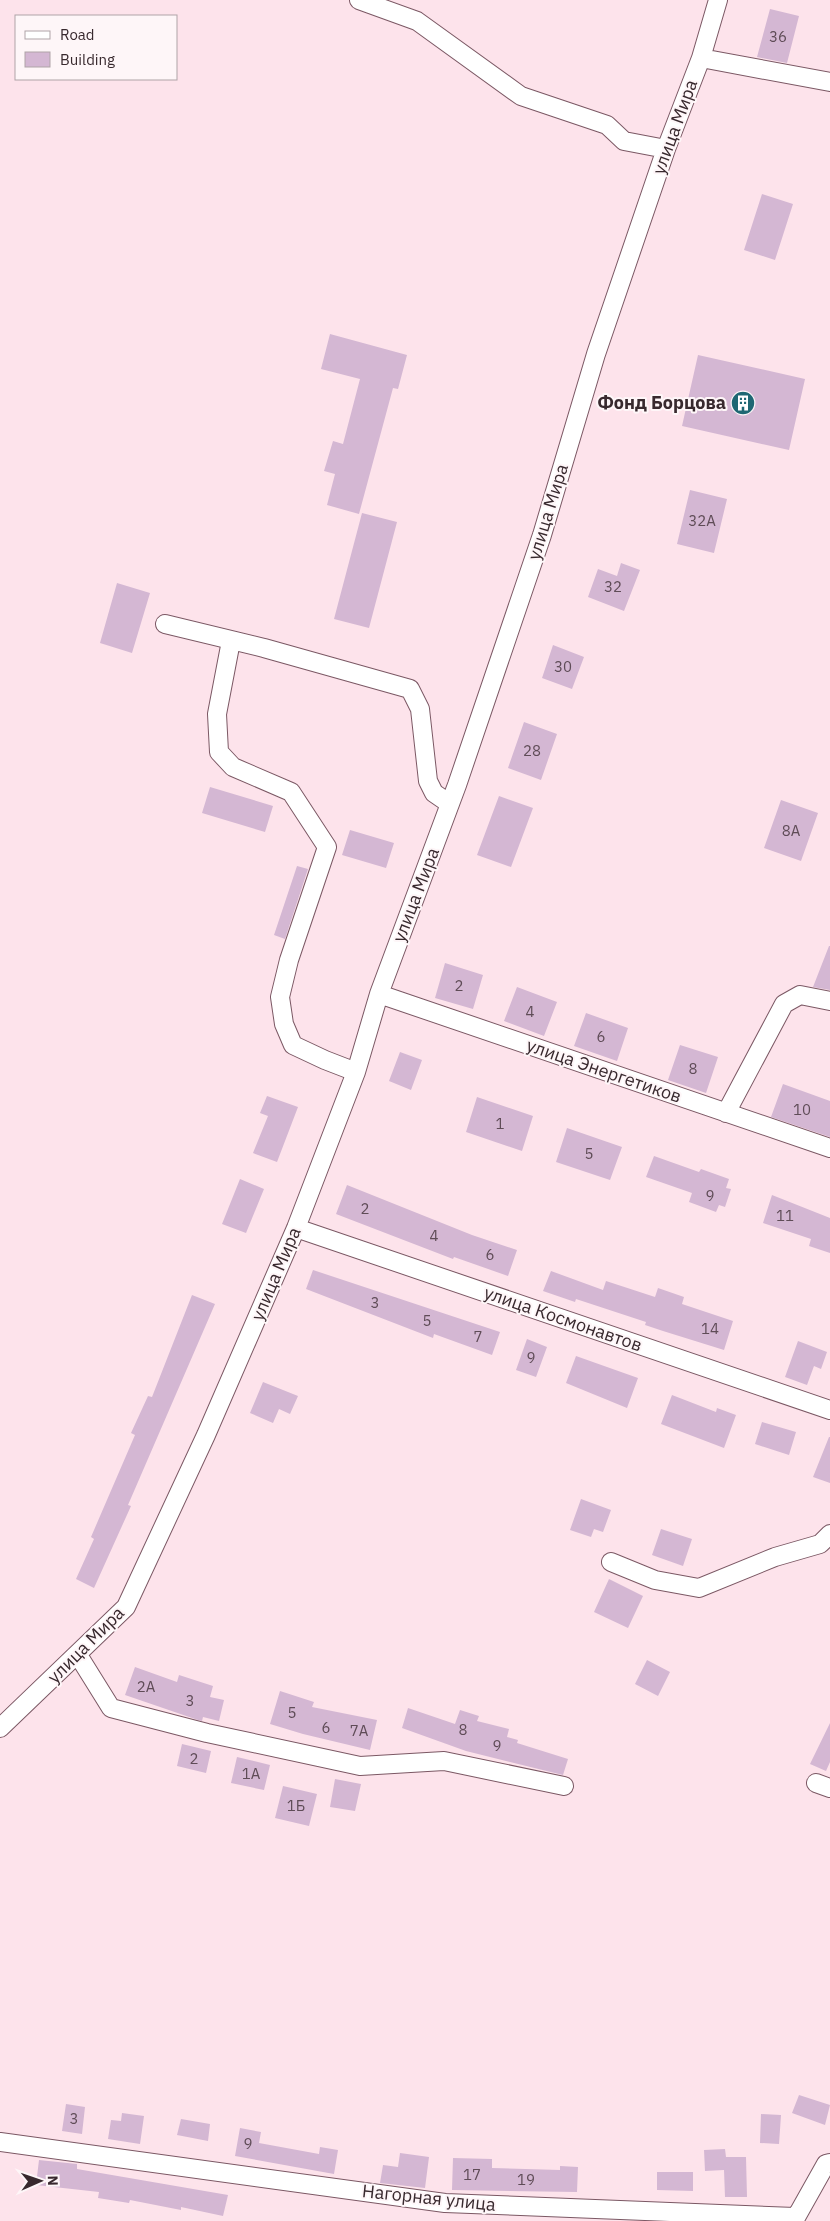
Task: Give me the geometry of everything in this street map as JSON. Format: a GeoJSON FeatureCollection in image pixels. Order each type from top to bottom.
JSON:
{"type":"FeatureCollection","features":[{"type":"Feature","properties":{"kind":"street"},"geometry":{"type":"LineString","coordinates":[[358,0],[417,20],[521,96],[607,125],[624,141],[666,149]]}},
{"type":"Feature","properties":{"kind":"street","name":"улица Мира"},"geometry":{"type":"LineString","coordinates":[[0,1728],[126,1607],[206,1435],[296,1228],[356,1072],[379,994],[450,804],[542,535],[596,354],[666,149],[701,58],[718,0]]}},
{"type":"Feature","properties":{"kind":"street"},"geometry":{"type":"LineString","coordinates":[[701,58],[830,82]]}},
{"type":"Feature","properties":{"kind":"street"},"geometry":{"type":"LineString","coordinates":[[165,624],[264,648],[410,689],[420,709],[428,781],[434,793],[450,804]]}},
{"type":"Feature","properties":{"kind":"street"},"geometry":{"type":"LineString","coordinates":[[231,641],[217,714],[219,752],[234,767],[291,792],[326,846],[280,997],[284,1024],[293,1045],[356,1072]]}},
{"type":"Feature","properties":{"kind":"street","name":"улица Энергетиков"},"geometry":{"type":"LineString","coordinates":[[379,994],[830,1148]]}},
{"type":"Feature","properties":{"kind":"street"},"geometry":{"type":"LineString","coordinates":[[726,1113],[784,1004],[800,995],[830,1001]]}},
{"type":"Feature","properties":{"kind":"street","name":"улица Космонавтов"},"geometry":{"type":"LineString","coordinates":[[296,1228],[830,1410]]}},
{"type":"Feature","properties":{"kind":"street"},"geometry":{"type":"LineString","coordinates":[[611,1562],[655,1580],[698,1588],[775,1557],[820,1544],[830,1534]]}},
{"type":"Feature","properties":{"kind":"street"},"geometry":{"type":"LineString","coordinates":[[78,1655],[111,1708],[207,1734],[360,1766],[444,1760],[564,1786]]}},
{"type":"Feature","properties":{"kind":"street","name":"Нагорная улица"},"geometry":{"type":"LineString","coordinates":[[0,2142],[445,2203],[794,2219],[826,2164],[830,2164]]}},
{"type":"Feature","properties":{"kind":"building"},"geometry":{"type":"Polygon","coordinates":[[[770,9],[799,16],[787,63],[757,57],[770,9]]]}},
{"type":"Feature","properties":{"kind":"building"},"geometry":{"type":"Polygon","coordinates":[[[762,194],[793,204],[775,260],[744,250],[762,194]]]}},
{"type":"Feature","properties":{"kind":"building"},"geometry":{"type":"Polygon","coordinates":[[[330,334],[407,355],[398,389],[393,388],[359,514],[327,505],[335,474],[324,471],[333,441],[343,444],[360,379],[321,369],[330,334]]]}},
{"type":"Feature","properties":{"kind":"building","name":"Фонд Борцова"},"geometry":{"type":"Polygon","coordinates":[[[698,355],[805,379],[789,450],[682,426],[698,355]]]}},
{"type":"Feature","properties":{"kind":"building"},"geometry":{"type":"Polygon","coordinates":[[[690,490],[727,499],[714,553],[677,544],[690,490]]]}},
{"type":"Feature","properties":{"kind":"building"},"geometry":{"type":"Polygon","coordinates":[[[362,513],[397,522],[369,628],[334,619],[362,513]]]}},
{"type":"Feature","properties":{"kind":"building"},"geometry":{"type":"Polygon","coordinates":[[[621,563],[640,570],[624,611],[588,597],[598,569],[617,576],[621,563]]]}},
{"type":"Feature","properties":{"kind":"building"},"geometry":{"type":"Polygon","coordinates":[[[117,583],[150,593],[132,653],[100,643],[117,583]]]}},
{"type":"Feature","properties":{"kind":"building"},"geometry":{"type":"Polygon","coordinates":[[[553,645],[584,657],[572,689],[542,678],[553,645]]]}},
{"type":"Feature","properties":{"kind":"building"},"geometry":{"type":"Polygon","coordinates":[[[524,722],[557,734],[541,780],[508,768],[524,722]]]}},
{"type":"Feature","properties":{"kind":"building"},"geometry":{"type":"Polygon","coordinates":[[[210,787],[273,806],[265,832],[202,813],[210,787]]]}},
{"type":"Feature","properties":{"kind":"building"},"geometry":{"type":"Polygon","coordinates":[[[499,796],[533,808],[511,867],[477,855],[499,796]]]}},
{"type":"Feature","properties":{"kind":"building"},"geometry":{"type":"Polygon","coordinates":[[[781,800],[818,813],[801,861],[764,848],[781,800]]]}},
{"type":"Feature","properties":{"kind":"building"},"geometry":{"type":"Polygon","coordinates":[[[350,830],[394,843],[386,868],[342,855],[350,830]]]}},
{"type":"Feature","properties":{"kind":"building"},"geometry":{"type":"Polygon","coordinates":[[[297,866],[308,869],[285,939],[274,935],[297,866]]]}},
{"type":"Feature","properties":{"kind":"building"},"geometry":{"type":"Polygon","coordinates":[[[829,946],[830,990],[813,987],[829,946]]]}},
{"type":"Feature","properties":{"kind":"building"},"geometry":{"type":"Polygon","coordinates":[[[445,963],[483,975],[473,1009],[435,998],[445,963]]]}},
{"type":"Feature","properties":{"kind":"building"},"geometry":{"type":"Polygon","coordinates":[[[517,987],[557,1002],[544,1036],[504,1021],[517,987]]]}},
{"type":"Feature","properties":{"kind":"building"},"geometry":{"type":"Polygon","coordinates":[[[586,1013],[628,1028],[617,1061],[574,1046],[586,1013]]]}},
{"type":"Feature","properties":{"kind":"building"},"geometry":{"type":"Polygon","coordinates":[[[680,1045],[718,1057],[706,1093],[668,1080],[680,1045]]]}},
{"type":"Feature","properties":{"kind":"building"},"geometry":{"type":"Polygon","coordinates":[[[400,1052],[422,1060],[411,1090],[389,1081],[400,1052]]]}},
{"type":"Feature","properties":{"kind":"building"},"geometry":{"type":"Polygon","coordinates":[[[783,1084],[830,1101],[830,1137],[771,1117],[783,1084]]]}},
{"type":"Feature","properties":{"kind":"building"},"geometry":{"type":"Polygon","coordinates":[[[267,1096],[298,1107],[277,1162],[253,1153],[268,1116],[260,1113],[267,1096]]]}},
{"type":"Feature","properties":{"kind":"building"},"geometry":{"type":"Polygon","coordinates":[[[477,1097],[533,1116],[522,1151],[466,1132],[477,1097]]]}},
{"type":"Feature","properties":{"kind":"building"},"geometry":{"type":"Polygon","coordinates":[[[567,1128],[622,1147],[610,1180],[556,1162],[567,1128]]]}},
{"type":"Feature","properties":{"kind":"building"},"geometry":{"type":"Polygon","coordinates":[[[654,1156],[699,1172],[701,1169],[729,1179],[726,1188],[731,1189],[725,1207],[719,1205],[716,1212],[689,1202],[692,1193],[646,1177],[654,1156]]]}},
{"type":"Feature","properties":{"kind":"building"},"geometry":{"type":"Polygon","coordinates":[[[240,1179],[264,1189],[246,1233],[222,1224],[240,1179]]]}},
{"type":"Feature","properties":{"kind":"building"},"geometry":{"type":"Polygon","coordinates":[[[347,1185],[472,1235],[517,1250],[508,1276],[454,1257],[453,1259],[336,1214],[347,1185]]]}},
{"type":"Feature","properties":{"kind":"building"},"geometry":{"type":"Polygon","coordinates":[[[772,1195],[830,1218],[830,1253],[809,1246],[811,1239],[763,1223],[772,1195]]]}},
{"type":"Feature","properties":{"kind":"building"},"geometry":{"type":"Polygon","coordinates":[[[313,1270],[500,1332],[492,1355],[434,1334],[433,1338],[306,1289],[313,1270]]]}},
{"type":"Feature","properties":{"kind":"building"},"geometry":{"type":"Polygon","coordinates":[[[551,1271],[603,1290],[606,1281],[655,1297],[658,1288],[684,1297],[682,1304],[733,1321],[724,1350],[645,1325],[646,1322],[576,1299],[575,1302],[543,1291],[551,1271]]]}},
{"type":"Feature","properties":{"kind":"building"},"geometry":{"type":"Polygon","coordinates":[[[192,1295],[215,1304],[128,1505],[131,1506],[94,1588],[76,1579],[94,1539],[91,1537],[135,1435],[131,1433],[148,1396],[152,1397],[192,1295]]]}},
{"type":"Feature","properties":{"kind":"building"},"geometry":{"type":"Polygon","coordinates":[[[527,1339],[547,1347],[536,1377],[516,1370],[527,1339]]]}},
{"type":"Feature","properties":{"kind":"building"},"geometry":{"type":"Polygon","coordinates":[[[798,1341],[827,1352],[821,1369],[814,1366],[807,1385],[785,1377],[798,1341]]]}},
{"type":"Feature","properties":{"kind":"building"},"geometry":{"type":"Polygon","coordinates":[[[576,1356],[638,1378],[627,1408],[566,1383],[576,1356]]]}},
{"type":"Feature","properties":{"kind":"building"},"geometry":{"type":"Polygon","coordinates":[[[263,1382],[298,1396],[290,1414],[279,1409],[273,1423],[250,1413],[263,1382]]]}},
{"type":"Feature","properties":{"kind":"building"},"geometry":{"type":"Polygon","coordinates":[[[672,1395],[716,1412],[717,1408],[736,1415],[724,1448],[661,1424],[672,1395]]]}},
{"type":"Feature","properties":{"kind":"building"},"geometry":{"type":"Polygon","coordinates":[[[762,1422],[796,1432],[789,1455],[755,1444],[762,1422]]]}},
{"type":"Feature","properties":{"kind":"building"},"geometry":{"type":"Polygon","coordinates":[[[830,1437],[830,1483],[813,1477],[830,1437]]]}},
{"type":"Feature","properties":{"kind":"building"},"geometry":{"type":"Polygon","coordinates":[[[581,1499],[611,1510],[603,1532],[594,1529],[591,1537],[570,1530],[581,1499]]]}},
{"type":"Feature","properties":{"kind":"building"},"geometry":{"type":"Polygon","coordinates":[[[661,1529],[692,1539],[683,1566],[652,1555],[661,1529]]]}},
{"type":"Feature","properties":{"kind":"building"},"geometry":{"type":"Polygon","coordinates":[[[609,1579],[643,1596],[628,1628],[594,1612],[609,1579]]]}},
{"type":"Feature","properties":{"kind":"building"},"geometry":{"type":"Polygon","coordinates":[[[647,1660],[670,1672],[658,1696],[635,1684],[647,1660]]]}},
{"type":"Feature","properties":{"kind":"building"},"geometry":{"type":"Polygon","coordinates":[[[135,1667],[177,1682],[179,1675],[213,1686],[210,1697],[224,1700],[219,1721],[203,1717],[202,1721],[198,1720],[125,1695],[135,1667]]]}},
{"type":"Feature","properties":{"kind":"building"},"geometry":{"type":"Polygon","coordinates":[[[280,1691],[314,1702],[312,1707],[377,1720],[370,1750],[270,1724],[280,1691]]]}},
{"type":"Feature","properties":{"kind":"building"},"geometry":{"type":"Polygon","coordinates":[[[408,1708],[455,1724],[460,1710],[479,1716],[477,1721],[509,1729],[507,1737],[518,1740],[517,1743],[568,1759],[563,1775],[466,1751],[402,1728],[408,1708]]]}},
{"type":"Feature","properties":{"kind":"building"},"geometry":{"type":"Polygon","coordinates":[[[830,1723],[830,1762],[826,1771],[810,1764],[830,1723]]]}},
{"type":"Feature","properties":{"kind":"building"},"geometry":{"type":"Polygon","coordinates":[[[182,1744],[211,1751],[206,1773],[177,1766],[182,1744]]]}},
{"type":"Feature","properties":{"kind":"building"},"geometry":{"type":"Polygon","coordinates":[[[237,1757],[270,1765],[264,1790],[231,1783],[237,1757]]]}},
{"type":"Feature","properties":{"kind":"building"},"geometry":{"type":"Polygon","coordinates":[[[335,1779],[361,1784],[355,1811],[330,1807],[335,1779]]]}},
{"type":"Feature","properties":{"kind":"building"},"geometry":{"type":"Polygon","coordinates":[[[283,1786],[317,1794],[309,1826],[275,1818],[283,1786]]]}},
{"type":"Feature","properties":{"kind":"building"},"geometry":{"type":"Polygon","coordinates":[[[799,2095],[830,2105],[825,2125],[792,2113],[799,2095]]]}},
{"type":"Feature","properties":{"kind":"building"},"geometry":{"type":"Polygon","coordinates":[[[66,2104],[85,2107],[82,2134],[62,2131],[66,2104]]]}},
{"type":"Feature","properties":{"kind":"building"},"geometry":{"type":"Polygon","coordinates":[[[122,2113],[144,2116],[140,2144],[108,2139],[111,2120],[121,2121],[122,2113]]]}},
{"type":"Feature","properties":{"kind":"building"},"geometry":{"type":"Polygon","coordinates":[[[761,2114],[781,2115],[779,2144],[760,2143],[761,2114]]]}},
{"type":"Feature","properties":{"kind":"building"},"geometry":{"type":"Polygon","coordinates":[[[181,2119],[210,2124],[208,2141],[177,2135],[181,2119]]]}},
{"type":"Feature","properties":{"kind":"building"},"geometry":{"type":"Polygon","coordinates":[[[240,2128],[261,2132],[259,2143],[319,2154],[320,2147],[338,2150],[334,2174],[235,2156],[240,2128]]]}},
{"type":"Feature","properties":{"kind":"building"},"geometry":{"type":"Polygon","coordinates":[[[725,2149],[726,2157],[746,2157],[747,2197],[725,2197],[724,2170],[705,2171],[704,2150],[725,2149]]]}},
{"type":"Feature","properties":{"kind":"building"},"geometry":{"type":"Polygon","coordinates":[[[400,2153],[429,2157],[425,2188],[380,2183],[383,2165],[398,2167],[400,2153]]]}},
{"type":"Feature","properties":{"kind":"building"},"geometry":{"type":"Polygon","coordinates":[[[453,2158],[492,2159],[492,2168],[560,2170],[560,2166],[578,2167],[577,2192],[452,2190],[453,2158]]]}},
{"type":"Feature","properties":{"kind":"building"},"geometry":{"type":"Polygon","coordinates":[[[39,2160],[77,2164],[77,2169],[228,2195],[223,2216],[181,2207],[181,2210],[130,2200],[129,2203],[98,2198],[99,2192],[36,2185],[39,2160]]]}},
{"type":"Feature","properties":{"kind":"building"},"geometry":{"type":"Polygon","coordinates":[[[657,2172],[693,2172],[693,2191],[657,2190],[657,2172]]]}},
{"type":"Feature","properties":{"kind":"place","name":"Фонд Борцова"},"geometry":{"type":"Point","coordinates":[743,403]}}]}
